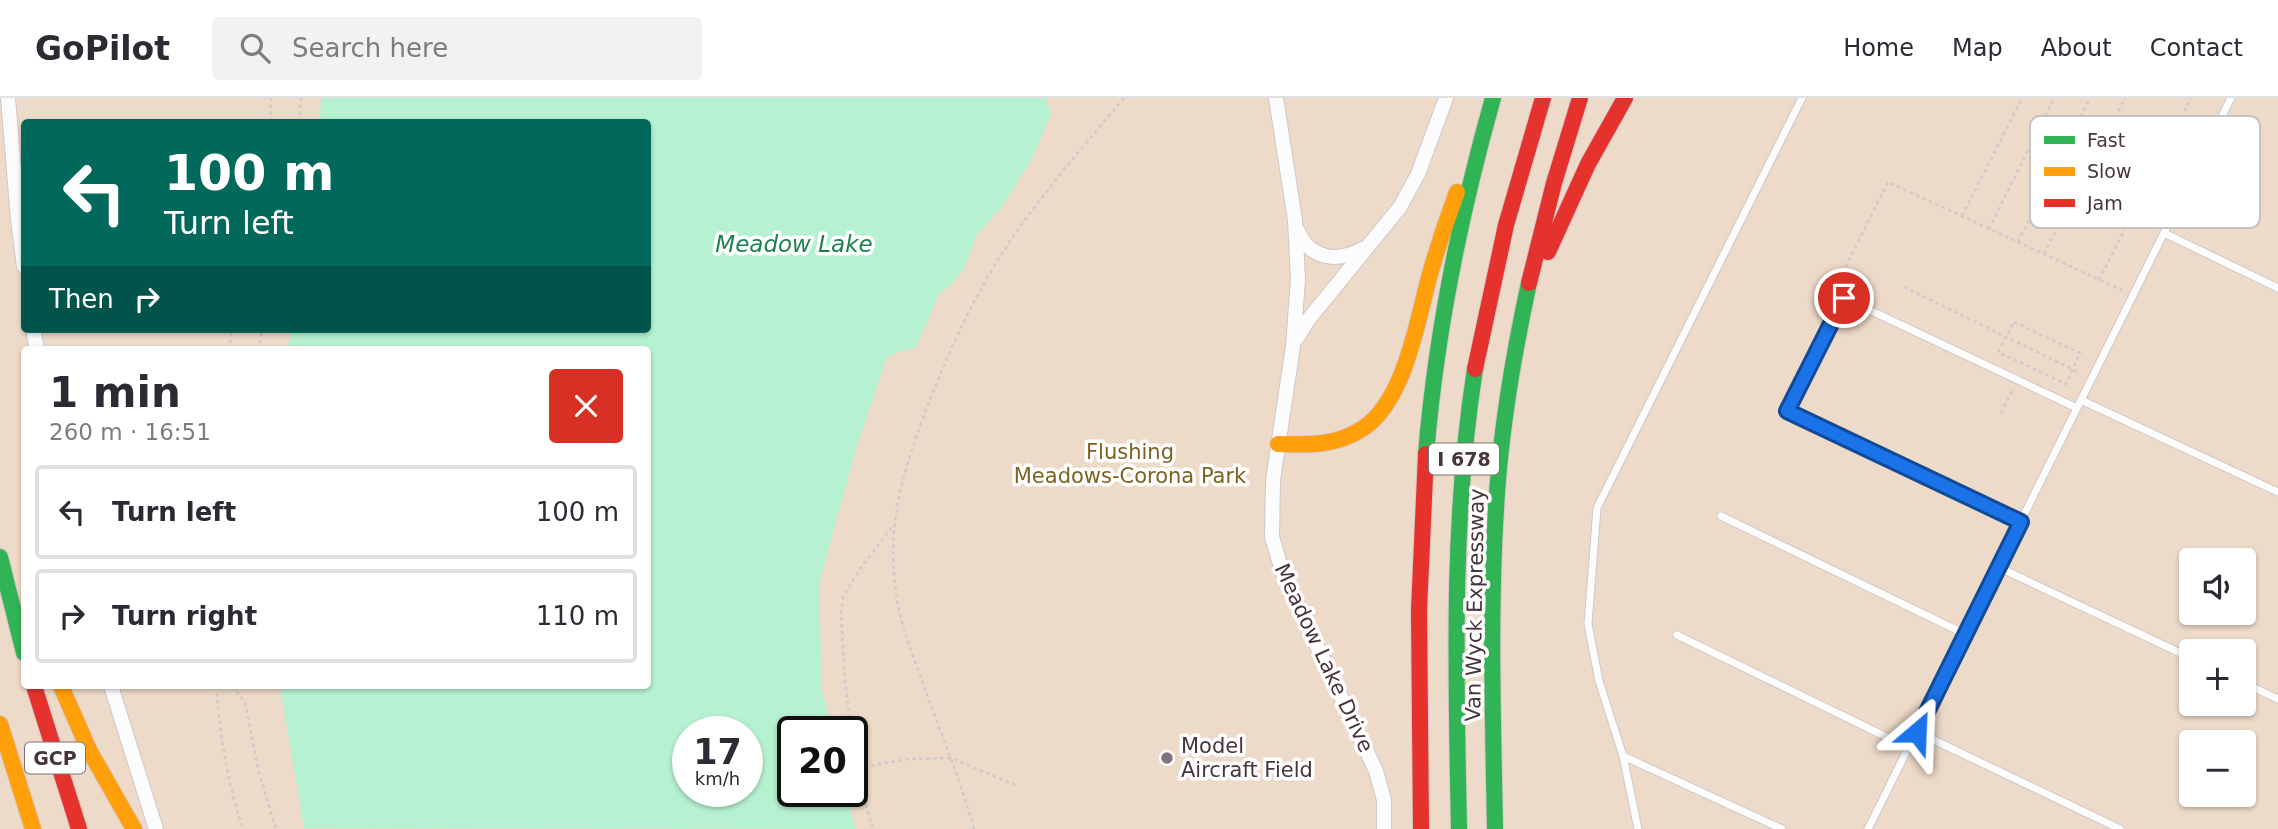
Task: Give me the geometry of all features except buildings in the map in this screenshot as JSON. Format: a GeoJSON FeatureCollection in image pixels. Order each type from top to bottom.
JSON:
{"type":"FeatureCollection","features":[{"type":"Feature","properties":{"kind":"main road"},"geometry":{"type":"LineString","coordinates":[[1278,444],[1315,446],[1338,441],[1364,428],[1375,419],[1393,395],[1406,362],[1446,219],[1493,98]]}},
{"type":"Feature","properties":{"kind":"main road","name":"Van Wyck Expressway"},"geometry":{"type":"LineString","coordinates":[[1459,829],[1458,578],[1466,441],[1478,350],[1494,271],[1507,216],[1543,98]]}},
{"type":"Feature","properties":{"kind":"main road","name":"Van Wyck Expressway"},"geometry":{"type":"LineString","coordinates":[[1495,829],[1495,536],[1502,445],[1522,311],[1542,226],[1580,98]]}},
{"type":"Feature","properties":{"kind":"main road"},"geometry":{"type":"LineString","coordinates":[[1522,311],[1588,164],[1625,98]]}},
{"type":"Feature","properties":{"kind":"main road"},"geometry":{"type":"LineString","coordinates":[[1421,829],[1419,614],[1428,435],[1445,300],[1484,125]]}},
{"type":"Feature","properties":{"kind":"main road"},"geometry":{"type":"LineString","coordinates":[[0,535],[21,588]]}},
{"type":"Feature","properties":{"kind":"main road"},"geometry":{"type":"LineString","coordinates":[[0,557],[21,641]]}},
{"type":"Feature","properties":{"kind":"main road","name":"GCP"},"geometry":{"type":"LineString","coordinates":[[35,689],[79,829]]}},
{"type":"Feature","properties":{"kind":"main road"},"geometry":{"type":"LineString","coordinates":[[62,689],[89,750],[134,829]]}},
{"type":"Feature","properties":{"kind":"main road","name":"GCP"},"geometry":{"type":"LineString","coordinates":[[0,724],[33,829]]}},
{"type":"Feature","properties":{"kind":"street"},"geometry":{"type":"LineString","coordinates":[[8,98],[21,243]]}},
{"type":"Feature","properties":{"kind":"street","name":"Meadow Lake Drive"},"geometry":{"type":"LineString","coordinates":[[1276,98],[1295,220],[1298,279],[1293,346],[1271,500],[1272,537],[1276,555],[1376,771],[1384,800],[1384,829]]}},
{"type":"Feature","properties":{"kind":"street"},"geometry":{"type":"LineString","coordinates":[[1293,346],[1308,320],[1400,207],[1410,190],[1446,98]]}},
{"type":"Feature","properties":{"kind":"street"},"geometry":{"type":"LineString","coordinates":[[1295,220],[1306,244],[1322,256],[1343,258],[1370,243]]}},
{"type":"Feature","properties":{"kind":"street"},"geometry":{"type":"LineString","coordinates":[[112,689],[156,829]]}},
{"type":"Feature","properties":{"kind":"lane"},"geometry":{"type":"LineString","coordinates":[[1638,829],[1623,756],[1599,681],[1588,624],[1597,508],[1802,98]]}},
{"type":"Feature","properties":{"kind":"lane"},"geometry":{"type":"LineString","coordinates":[[2222,116],[2231,98]]}},
{"type":"Feature","properties":{"kind":"lane"},"geometry":{"type":"LineString","coordinates":[[1868,829],[2166,228]]}},
{"type":"Feature","properties":{"kind":"lane"},"geometry":{"type":"LineString","coordinates":[[2164,233],[2278,288]]}},
{"type":"Feature","properties":{"kind":"lane"},"geometry":{"type":"LineString","coordinates":[[2021,522],[1787,411],[1844,298],[2077,408]]}},
{"type":"Feature","properties":{"kind":"lane"},"geometry":{"type":"LineString","coordinates":[[2081,400],[2278,492]]}},
{"type":"Feature","properties":{"kind":"lane"},"geometry":{"type":"LineString","coordinates":[[1721,516],[1965,634]]}},
{"type":"Feature","properties":{"kind":"lane"},"geometry":{"type":"LineString","coordinates":[[1998,567],[2179,652]]}},
{"type":"Feature","properties":{"kind":"lane"},"geometry":{"type":"LineString","coordinates":[[1677,635],[1909,748]]}},
{"type":"Feature","properties":{"kind":"lane"},"geometry":{"type":"LineString","coordinates":[[2256,689],[2278,699]]}},
{"type":"Feature","properties":{"kind":"lane"},"geometry":{"type":"LineString","coordinates":[[1917,732],[2120,829]]}},
{"type":"Feature","properties":{"kind":"lane"},"geometry":{"type":"LineString","coordinates":[[1623,756],[1782,829]]}},
{"type":"Feature","properties":{"kind":"path"},"geometry":{"type":"LineString","coordinates":[[270,119],[271,98]]}},
{"type":"Feature","properties":{"kind":"path"},"geometry":{"type":"LineString","coordinates":[[299,119],[301,98]]}},
{"type":"Feature","properties":{"kind":"path"},"geometry":{"type":"LineString","coordinates":[[974,829],[902,623],[894,567],[893,527],[901,486],[934,388],[975,300],[1030,213],[1124,98]]}},
{"type":"Feature","properties":{"kind":"path"},"geometry":{"type":"LineString","coordinates":[[1962,216],[2022,98]]}},
{"type":"Feature","properties":{"kind":"path"},"geometry":{"type":"LineString","coordinates":[[2045,116],[2054,98]]}},
{"type":"Feature","properties":{"kind":"path"},"geometry":{"type":"LineString","coordinates":[[2081,116],[2090,98]]}},
{"type":"Feature","properties":{"kind":"path"},"geometry":{"type":"LineString","coordinates":[[2116,116],[2125,98]]}},
{"type":"Feature","properties":{"kind":"path"},"geometry":{"type":"LineString","coordinates":[[2182,116],[2191,98]]}},
{"type":"Feature","properties":{"kind":"path"},"geometry":{"type":"LineString","coordinates":[[1989,229],[2030,146]]}},
{"type":"Feature","properties":{"kind":"path"},"geometry":{"type":"LineString","coordinates":[[1844,298],[1832,294],[1888,182],[2133,296]]}},
{"type":"Feature","properties":{"kind":"path"},"geometry":{"type":"LineString","coordinates":[[2018,242],[2030,218]]}},
{"type":"Feature","properties":{"kind":"path"},"geometry":{"type":"LineString","coordinates":[[2044,254],[2058,228]]}},
{"type":"Feature","properties":{"kind":"path"},"geometry":{"type":"LineString","coordinates":[[2099,280],[2125,228]]}},
{"type":"Feature","properties":{"kind":"path"},"geometry":{"type":"LineString","coordinates":[[1903,287],[2092,379]]}},
{"type":"Feature","properties":{"kind":"path"},"geometry":{"type":"LineString","coordinates":[[2014,322],[2080,353],[2073,370],[2066,384],[1998,352],[2014,322]]}},
{"type":"Feature","properties":{"kind":"path"},"geometry":{"type":"LineString","coordinates":[[2001,413],[2018,380]]}},
{"type":"Feature","properties":{"kind":"path"},"geometry":{"type":"LineString","coordinates":[[849,716],[841,615],[843,597],[860,569],[893,527]]}},
{"type":"Feature","properties":{"kind":"path"},"geometry":{"type":"LineString","coordinates":[[216,689],[219,723],[233,800],[243,829]]}},
{"type":"Feature","properties":{"kind":"path"},"geometry":{"type":"LineString","coordinates":[[233,689],[244,702],[261,779],[276,829]]}},
{"type":"Feature","properties":{"kind":"path"},"geometry":{"type":"LineString","coordinates":[[868,766],[909,759],[951,758],[1015,785]]}},
{"type":"Feature","properties":{"kind":"path"},"geometry":{"type":"LineString","coordinates":[[867,807],[873,829]]}},
{"type":"Feature","properties":{"kind":"green space","name":"Flushing Meadows-Corona Park"},"geometry":{"type":"Polygon","coordinates":[[[0,98],[2278,98],[2278,829],[0,829],[0,98]]]}},
{"type":"Feature","properties":{"kind":"water","name":"Meadow Lake"},"geometry":{"type":"Polygon","coordinates":[[[321,98],[1046,98],[1051,114],[1033,157],[1004,204],[976,236],[966,265],[954,282],[939,294],[916,348],[887,357],[856,449],[819,584],[822,689],[828,716],[777,716],[777,807],[850,807],[856,829],[304,828],[281,689],[651,689],[651,346],[288,346],[292,333],[651,333],[651,119],[320,119],[321,98]]]}},
{"type":"Feature","properties":{"kind":"traffic: fast"},"geometry":{"type":"LineString","coordinates":[[1426,454],[1436,364],[1451,274],[1493,98]]}},
{"type":"Feature","properties":{"kind":"traffic: fast"},"geometry":{"type":"LineString","coordinates":[[1495,829],[1492,619],[1497,493],[1509,387],[1529,283]]}},
{"type":"Feature","properties":{"kind":"traffic: fast"},"geometry":{"type":"LineString","coordinates":[[1459,829],[1457,598],[1462,483],[1475,369]]}},
{"type":"Feature","properties":{"kind":"traffic: fast"},"geometry":{"type":"LineString","coordinates":[[0,557],[21,641]]}},
{"type":"Feature","properties":{"kind":"traffic: slow"},"geometry":{"type":"LineString","coordinates":[[1278,444],[1310,444],[1342,439],[1362,429],[1377,417],[1389,400],[1407,359],[1433,264],[1457,192]]}},
{"type":"Feature","properties":{"kind":"traffic: slow"},"geometry":{"type":"LineString","coordinates":[[62,689],[89,750],[134,829]]}},
{"type":"Feature","properties":{"kind":"traffic: slow"},"geometry":{"type":"LineString","coordinates":[[0,724],[33,829]]}},
{"type":"Feature","properties":{"kind":"traffic: jam"},"geometry":{"type":"LineString","coordinates":[[1475,369],[1506,225],[1543,98]]}},
{"type":"Feature","properties":{"kind":"traffic: jam"},"geometry":{"type":"LineString","coordinates":[[1529,283],[1554,183],[1580,98]]}},
{"type":"Feature","properties":{"kind":"traffic: jam"},"geometry":{"type":"LineString","coordinates":[[1548,252],[1588,164],[1625,98]]}},
{"type":"Feature","properties":{"kind":"traffic: jam"},"geometry":{"type":"LineString","coordinates":[[1421,829],[1419,610],[1426,454]]}},
{"type":"Feature","properties":{"kind":"traffic: jam"},"geometry":{"type":"LineString","coordinates":[[35,689],[79,829]]}},
{"type":"Feature","properties":{"kind":"place","name":"Model Aircraft Field"},"geometry":{"type":"Point","coordinates":[1167,758]}},
{"type":"Feature","properties":{"kind":"route"},"geometry":{"type":"LineString","coordinates":[[1844,298],[1787,411],[2021,522],[1917,732]]}}]}
